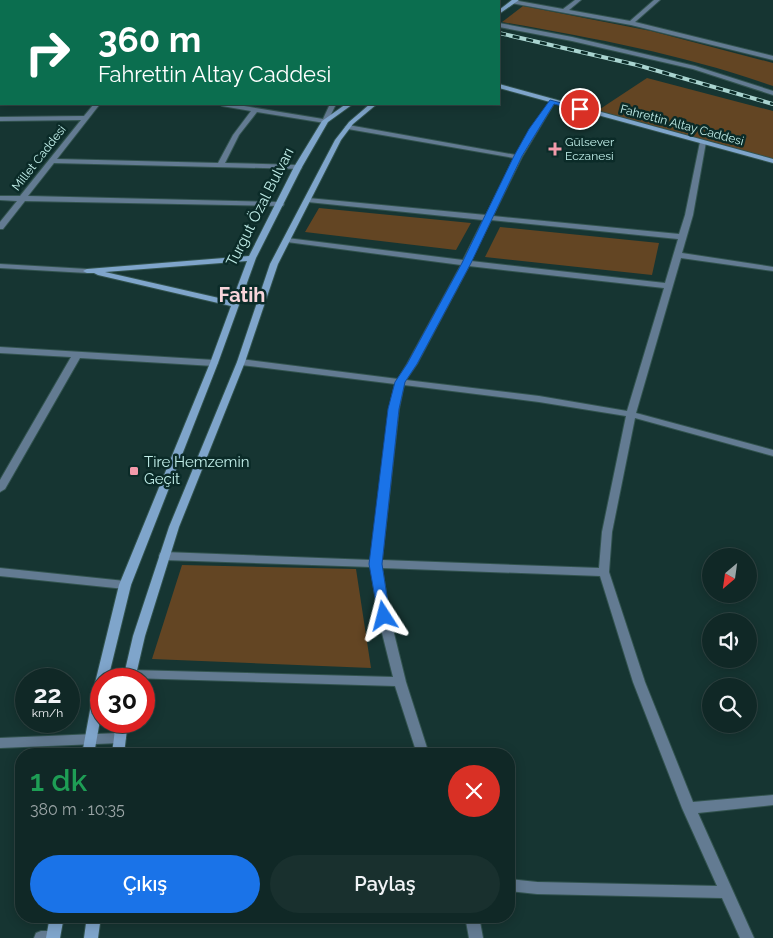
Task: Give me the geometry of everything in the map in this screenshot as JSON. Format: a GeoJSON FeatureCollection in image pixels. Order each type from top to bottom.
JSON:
{"type":"FeatureCollection","features":[{"type":"Feature","properties":{"kind":"main road"},"geometry":{"type":"LineString","coordinates":[[503,0],[515,1]]}},
{"type":"Feature","properties":{"kind":"main road"},"geometry":{"type":"LineString","coordinates":[[500,11],[515,1]]}},
{"type":"Feature","properties":{"kind":"main road","name":"Fahrettin Altay Caddesi"},"geometry":{"type":"LineString","coordinates":[[500,86],[773,161]]}},
{"type":"Feature","properties":{"kind":"main road","name":"Turgut Özal Bulvarı"},"geometry":{"type":"LineString","coordinates":[[105,668],[125,585],[214,364],[252,258],[298,167],[325,121],[349,105]]}},
{"type":"Feature","properties":{"kind":"main road"},"geometry":{"type":"LineString","coordinates":[[131,668],[164,556],[240,362],[274,264],[334,148],[348,127],[373,105]]}},
{"type":"Feature","properties":{"kind":"main road"},"geometry":{"type":"LineString","coordinates":[[87,271],[252,258]]}},
{"type":"Feature","properties":{"kind":"main road"},"geometry":{"type":"LineString","coordinates":[[87,271],[234,304]]}},
{"type":"Feature","properties":{"kind":"main road"},"geometry":{"type":"LineString","coordinates":[[89,748],[91,733]]}},
{"type":"Feature","properties":{"kind":"main road"},"geometry":{"type":"LineString","coordinates":[[119,748],[121,733]]}},
{"type":"Feature","properties":{"kind":"main road"},"geometry":{"type":"LineString","coordinates":[[53,938],[56,923]]}},
{"type":"Feature","properties":{"kind":"main road"},"geometry":{"type":"LineString","coordinates":[[91,938],[93,923]]}},
{"type":"Feature","properties":{"kind":"street"},"geometry":{"type":"LineString","coordinates":[[564,11],[578,0]]}},
{"type":"Feature","properties":{"kind":"street"},"geometry":{"type":"LineString","coordinates":[[631,23],[657,0]]}},
{"type":"Feature","properties":{"kind":"street"},"geometry":{"type":"LineString","coordinates":[[515,1],[631,23],[773,58]]}},
{"type":"Feature","properties":{"kind":"street"},"geometry":{"type":"LineString","coordinates":[[500,25],[572,39],[696,68],[773,93]]}},
{"type":"Feature","properties":{"kind":"street"},"geometry":{"type":"LineString","coordinates":[[421,748],[400,682],[384,616],[376,564],[394,409],[400,382],[412,364],[466,263],[518,156],[533,129],[552,102]]}},
{"type":"Feature","properties":{"kind":"street","name":"Millet Caddesi"},"geometry":{"type":"LineString","coordinates":[[0,227],[97,105]]}},
{"type":"Feature","properties":{"kind":"street"},"geometry":{"type":"LineString","coordinates":[[228,105],[325,121],[333,105]]}},
{"type":"Feature","properties":{"kind":"street"},"geometry":{"type":"LineString","coordinates":[[221,164],[238,130],[255,110]]}},
{"type":"Feature","properties":{"kind":"street"},"geometry":{"type":"LineString","coordinates":[[0,119],[85,118]]}},
{"type":"Feature","properties":{"kind":"street"},"geometry":{"type":"LineString","coordinates":[[348,127],[518,156]]}},
{"type":"Feature","properties":{"kind":"street"},"geometry":{"type":"LineString","coordinates":[[703,142],[689,215],[631,414],[607,532],[604,572],[639,682],[690,808],[747,938]]}},
{"type":"Feature","properties":{"kind":"street"},"geometry":{"type":"LineString","coordinates":[[51,161],[298,167]]}},
{"type":"Feature","properties":{"kind":"street"},"geometry":{"type":"LineString","coordinates":[[0,198],[280,204]]}},
{"type":"Feature","properties":{"kind":"street"},"geometry":{"type":"LineString","coordinates":[[308,200],[683,237]]}},
{"type":"Feature","properties":{"kind":"street"},"geometry":{"type":"LineString","coordinates":[[288,240],[668,286]]}},
{"type":"Feature","properties":{"kind":"street"},"geometry":{"type":"LineString","coordinates":[[677,256],[773,269]]}},
{"type":"Feature","properties":{"kind":"street"},"geometry":{"type":"LineString","coordinates":[[0,266],[87,271]]}},
{"type":"Feature","properties":{"kind":"street"},"geometry":{"type":"LineString","coordinates":[[0,350],[214,364]]}},
{"type":"Feature","properties":{"kind":"street"},"geometry":{"type":"LineString","coordinates":[[0,489],[76,356]]}},
{"type":"Feature","properties":{"kind":"street"},"geometry":{"type":"LineString","coordinates":[[240,362],[539,399],[631,414],[773,453]]}},
{"type":"Feature","properties":{"kind":"street"},"geometry":{"type":"LineString","coordinates":[[164,556],[604,572]]}},
{"type":"Feature","properties":{"kind":"street"},"geometry":{"type":"LineString","coordinates":[[0,572],[125,585]]}},
{"type":"Feature","properties":{"kind":"street"},"geometry":{"type":"LineString","coordinates":[[155,677],[400,682]]}},
{"type":"Feature","properties":{"kind":"street"},"geometry":{"type":"LineString","coordinates":[[0,743],[120,738]]}},
{"type":"Feature","properties":{"kind":"street"},"geometry":{"type":"LineString","coordinates":[[690,808],[773,800]]}},
{"type":"Feature","properties":{"kind":"street"},"geometry":{"type":"LineString","coordinates":[[515,886],[536,888],[726,892]]}},
{"type":"Feature","properties":{"kind":"street"},"geometry":{"type":"LineString","coordinates":[[473,923],[476,938]]}},
{"type":"Feature","properties":{"kind":"street"},"geometry":{"type":"LineString","coordinates":[[41,938],[53,938]]}},
{"type":"Feature","properties":{"kind":"shaded area"},"geometry":{"type":"Polygon","coordinates":[[[523,6],[651,31],[773,63],[773,86],[673,56],[502,22],[523,6]]]}},
{"type":"Feature","properties":{"kind":"shaded area"},"geometry":{"type":"Polygon","coordinates":[[[647,78],[773,111],[773,162],[594,113],[647,78]]]}},
{"type":"Feature","properties":{"kind":"shaded area"},"geometry":{"type":"Polygon","coordinates":[[[319,208],[471,223],[456,250],[305,232],[319,208]]]}},
{"type":"Feature","properties":{"kind":"shaded area"},"geometry":{"type":"Polygon","coordinates":[[[500,227],[659,243],[652,275],[485,257],[500,227]]]}},
{"type":"Feature","properties":{"kind":"shaded area"},"geometry":{"type":"Polygon","coordinates":[[[182,565],[356,569],[371,668],[152,659],[182,565]]]}},
{"type":"Feature","properties":{"kind":"railway"},"geometry":{"type":"LineString","coordinates":[[500,33],[637,65],[773,104]]}},
{"type":"Feature","properties":{"kind":"place","name":"Gülsever Eczanesi"},"geometry":{"type":"Point","coordinates":[555,149]}},
{"type":"Feature","properties":{"kind":"place","name":"Tire Hemzemin Geçit"},"geometry":{"type":"Point","coordinates":[134,471]}},
{"type":"Feature","properties":{"kind":"district","name":"Fatih"},"geometry":{"type":"Point","coordinates":[242,295]}},
{"type":"Feature","properties":{"kind":"route"},"geometry":{"type":"LineString","coordinates":[[384,616],[376,564],[394,409],[400,382],[412,364],[466,263],[533,129],[552,102],[580,109]]}}]}
